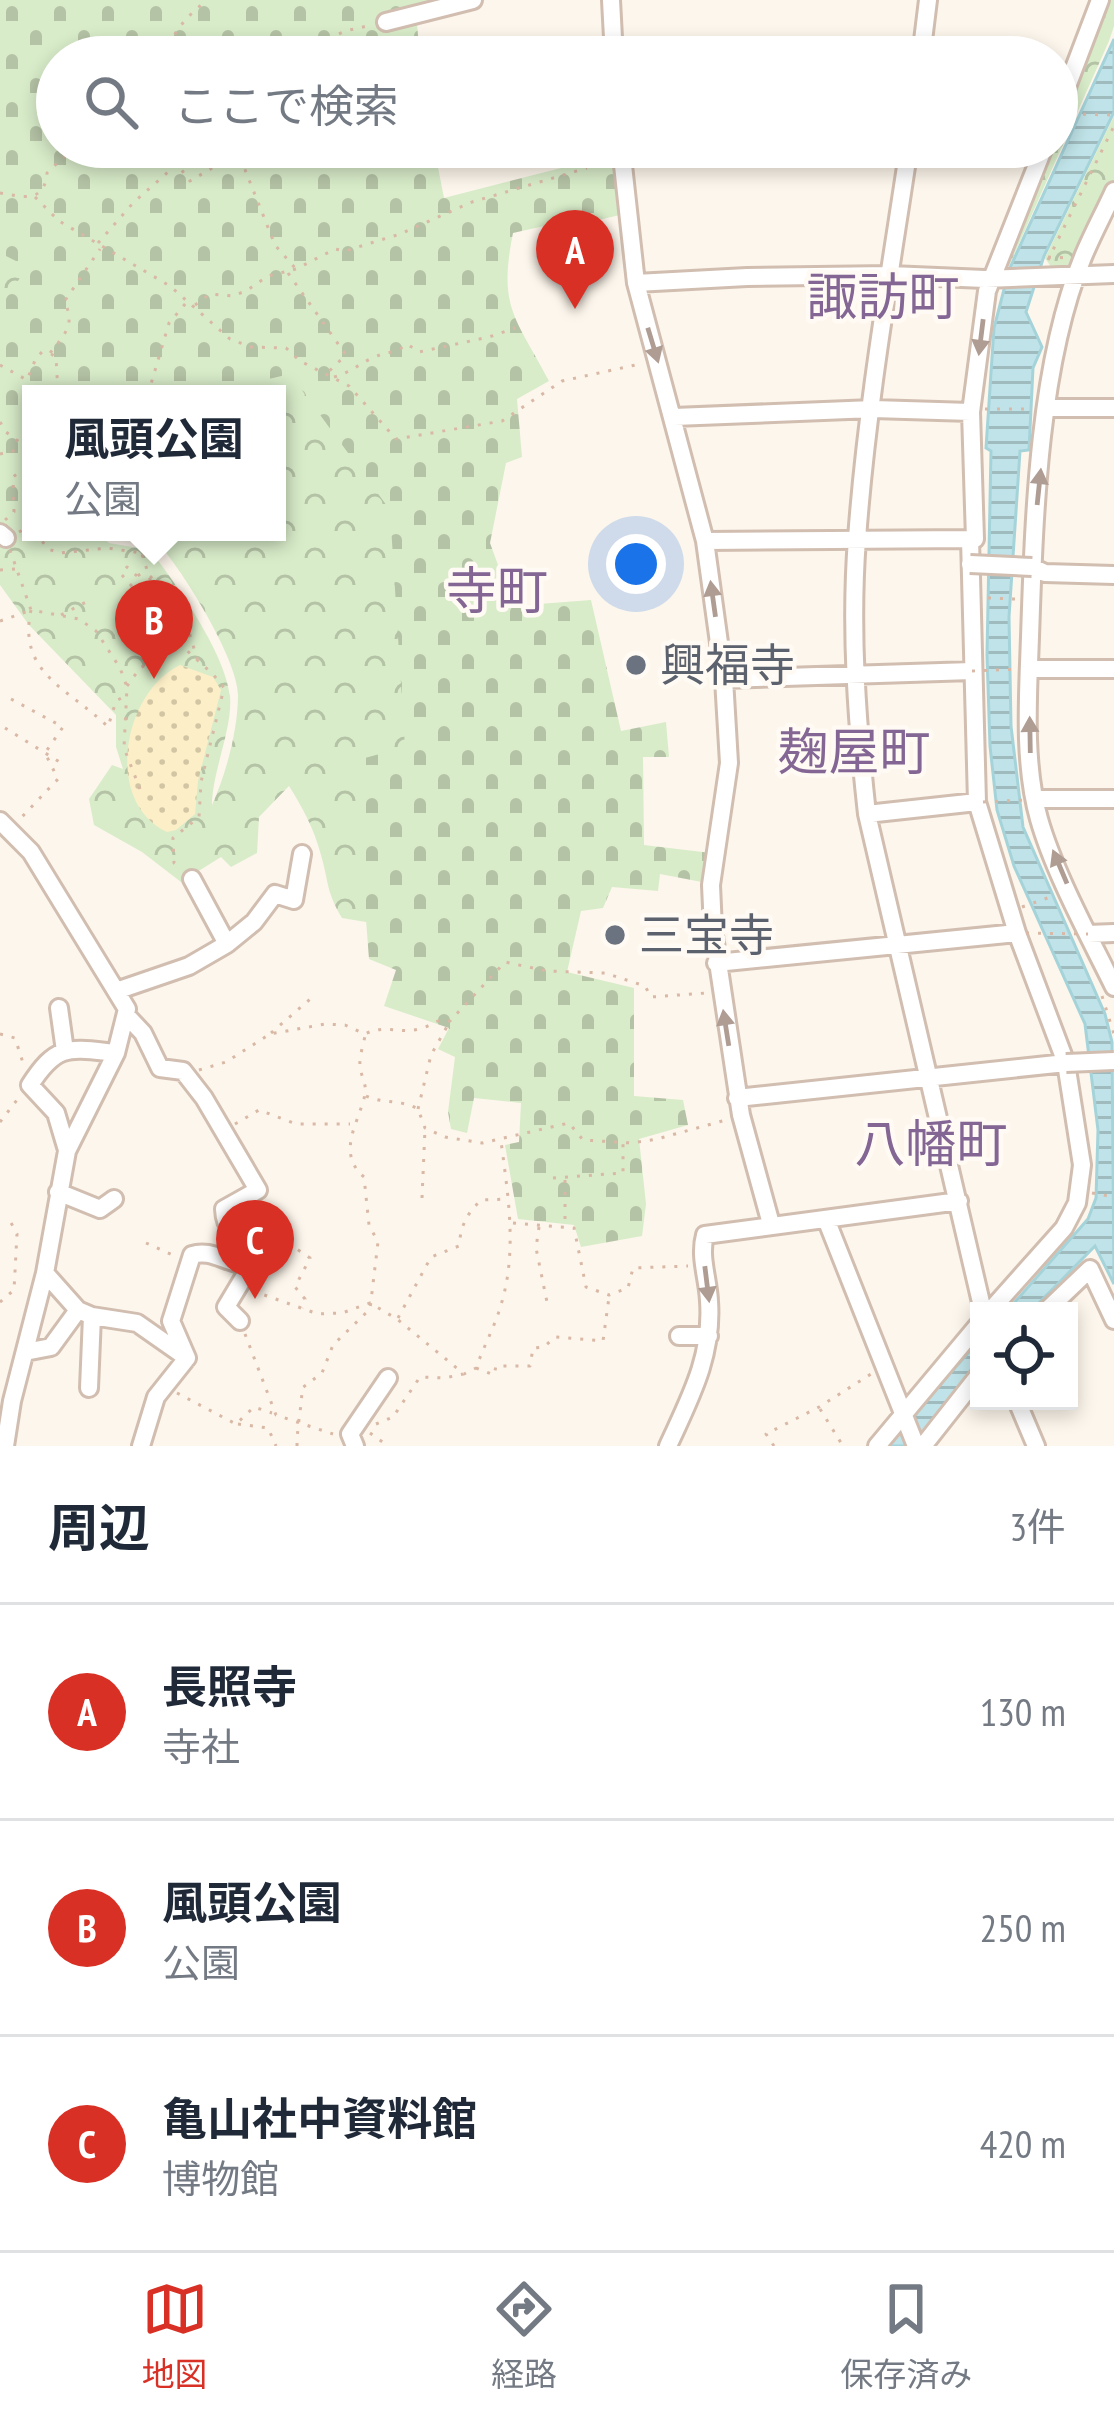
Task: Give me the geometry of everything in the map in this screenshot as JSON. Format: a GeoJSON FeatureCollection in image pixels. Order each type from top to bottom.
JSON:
{"type":"FeatureCollection","features":[{"type":"Feature","properties":{"kind":"street"},"geometry":{"type":"LineString","coordinates":[[384,22],[473,0]]}},
{"type":"Feature","properties":{"kind":"street"},"geometry":{"type":"LineString","coordinates":[[611,0],[613,36]]}},
{"type":"Feature","properties":{"kind":"street"},"geometry":{"type":"LineString","coordinates":[[924,36],[928,0]]}},
{"type":"Feature","properties":{"kind":"street"},"geometry":{"type":"LineString","coordinates":[[1078,62],[1100,0]]}},
{"type":"Feature","properties":{"kind":"street"},"geometry":{"type":"LineString","coordinates":[[623,168],[636,283],[705,541],[724,679],[729,763],[711,885],[716,963],[739,1107],[770,1224]]}},
{"type":"Feature","properties":{"kind":"street"},"geometry":{"type":"LineString","coordinates":[[906,168],[857,539],[855,672],[867,814],[984,1302]]}},
{"type":"Feature","properties":{"kind":"street"},"geometry":{"type":"LineString","coordinates":[[705,541],[975,538],[987,291],[999,276],[1037,168]]}},
{"type":"Feature","properties":{"kind":"street"},"geometry":{"type":"LineString","coordinates":[[1114,191],[1079,266],[1041,408],[1024,669],[1031,800],[1080,933],[1114,987]]}},
{"type":"Feature","properties":{"kind":"street"},"geometry":{"type":"LineString","coordinates":[[636,283],[999,276],[1047,266],[1079,266],[1114,274]]}},
{"type":"Feature","properties":{"kind":"street"},"geometry":{"type":"LineString","coordinates":[[1041,408],[1114,408]]}},
{"type":"Feature","properties":{"kind":"street"},"geometry":{"type":"LineString","coordinates":[[674,417],[873,409],[979,411]]}},
{"type":"Feature","properties":{"kind":"street"},"geometry":{"type":"LineString","coordinates":[[970,539],[982,802],[1066,1063],[1082,1165],[1077,1204],[1055,1240],[995,1302]]}},
{"type":"Feature","properties":{"kind":"street"},"geometry":{"type":"LineString","coordinates":[[970,564],[1114,575]]}},
{"type":"Feature","properties":{"kind":"street"},"geometry":{"type":"LineString","coordinates":[[724,679],[975,668]]}},
{"type":"Feature","properties":{"kind":"street"},"geometry":{"type":"LineString","coordinates":[[1024,669],[1114,669]]}},
{"type":"Feature","properties":{"kind":"street"},"geometry":{"type":"LineString","coordinates":[[1031,800],[1114,800]]}},
{"type":"Feature","properties":{"kind":"street"},"geometry":{"type":"LineString","coordinates":[[867,814],[982,802]]}},
{"type":"Feature","properties":{"kind":"street"},"geometry":{"type":"LineString","coordinates":[[5,825],[31,852],[119,990],[127,1016],[143,1033],[160,1068],[183,1071],[258,1190],[230,1203],[224,1217],[233,1234],[262,1239],[273,1248],[266,1262],[250,1267],[198,1251],[192,1255],[171,1321],[187,1358]]}},
{"type":"Feature","properties":{"kind":"street"},"geometry":{"type":"LineString","coordinates":[[119,990],[189,965],[227,944],[254,922],[275,894],[294,900],[302,854]]}},
{"type":"Feature","properties":{"kind":"street"},"geometry":{"type":"LineString","coordinates":[[191,879],[227,944]]}},
{"type":"Feature","properties":{"kind":"street"},"geometry":{"type":"LineString","coordinates":[[1080,933],[1114,933]]}},
{"type":"Feature","properties":{"kind":"street"},"geometry":{"type":"LineString","coordinates":[[716,963],[900,942],[1025,934]]}},
{"type":"Feature","properties":{"kind":"street"},"geometry":{"type":"LineString","coordinates":[[59,1008],[65,1051]]}},
{"type":"Feature","properties":{"kind":"street"},"geometry":{"type":"LineString","coordinates":[[5,1446],[5,1408],[45,1273],[67,1151],[116,1053],[127,1016]]}},
{"type":"Feature","properties":{"kind":"street"},"geometry":{"type":"LineString","coordinates":[[67,1151],[56,1113],[31,1087],[47,1058],[80,1048],[116,1053]]}},
{"type":"Feature","properties":{"kind":"street"},"geometry":{"type":"LineString","coordinates":[[739,1107],[929,1075],[1114,1061]]}},
{"type":"Feature","properties":{"kind":"street"},"geometry":{"type":"LineString","coordinates":[[58,1192],[100,1209],[114,1199]]}},
{"type":"Feature","properties":{"kind":"street"},"geometry":{"type":"LineString","coordinates":[[668,1446],[699,1379],[709,1336],[705,1235],[959,1201]]}},
{"type":"Feature","properties":{"kind":"street"},"geometry":{"type":"LineString","coordinates":[[826,1219],[901,1415],[920,1446],[970,1386]]}},
{"type":"Feature","properties":{"kind":"street"},"geometry":{"type":"LineString","coordinates":[[240,1321],[226,1306],[250,1267]]}},
{"type":"Feature","properties":{"kind":"street"},"geometry":{"type":"LineString","coordinates":[[1055,1302],[1090,1269],[1111,1300],[1114,1320]]}},
{"type":"Feature","properties":{"kind":"street"},"geometry":{"type":"LineString","coordinates":[[45,1273],[85,1313],[137,1323],[187,1358]]}},
{"type":"Feature","properties":{"kind":"street"},"geometry":{"type":"LineString","coordinates":[[25,1352],[51,1347],[85,1313]]}},
{"type":"Feature","properties":{"kind":"street"},"geometry":{"type":"LineString","coordinates":[[85,1313],[89,1388]]}},
{"type":"Feature","properties":{"kind":"street"},"geometry":{"type":"LineString","coordinates":[[878,1446],[970,1334]]}},
{"type":"Feature","properties":{"kind":"street"},"geometry":{"type":"LineString","coordinates":[[679,1336],[709,1336]]}},
{"type":"Feature","properties":{"kind":"street"},"geometry":{"type":"LineString","coordinates":[[141,1446],[157,1397],[187,1358]]}},
{"type":"Feature","properties":{"kind":"street"},"geometry":{"type":"LineString","coordinates":[[354,1434],[388,1378]]}},
{"type":"Feature","properties":{"kind":"street"},"geometry":{"type":"LineString","coordinates":[[1021,1410],[1036,1446]]}},
{"type":"Feature","properties":{"kind":"path"},"geometry":{"type":"LineString","coordinates":[[174,36],[184,19],[207,0]]}},
{"type":"Feature","properties":{"kind":"path"},"geometry":{"type":"LineString","coordinates":[[333,36],[384,22]]}},
{"type":"Feature","properties":{"kind":"path"},"geometry":{"type":"LineString","coordinates":[[1078,114],[1114,115]]}},
{"type":"Feature","properties":{"kind":"path"},"geometry":{"type":"LineString","coordinates":[[1079,266],[1047,266],[1114,126]]}},
{"type":"Feature","properties":{"kind":"path"},"geometry":{"type":"LineString","coordinates":[[0,193],[22,200],[34,197],[52,168]]}},
{"type":"Feature","properties":{"kind":"path"},"geometry":{"type":"LineString","coordinates":[[50,353],[70,323],[64,302],[99,246],[133,203],[172,168]]}},
{"type":"Feature","properties":{"kind":"path"},"geometry":{"type":"LineString","coordinates":[[180,168],[190,181],[210,168]]}},
{"type":"Feature","properties":{"kind":"path"},"geometry":{"type":"LineString","coordinates":[[244,168],[274,245],[296,269]]}},
{"type":"Feature","properties":{"kind":"path"},"geometry":{"type":"LineString","coordinates":[[194,307],[211,294],[232,296],[335,249],[345,251],[400,234],[472,202],[587,168]]}},
{"type":"Feature","properties":{"kind":"path"},"geometry":{"type":"LineString","coordinates":[[34,197],[59,221],[170,286],[230,339],[251,347],[286,348],[300,361],[349,386],[396,439],[502,421],[562,381],[658,361]]}},
{"type":"Feature","properties":{"kind":"path"},"geometry":{"type":"LineString","coordinates":[[287,272],[346,355],[329,376]]}},
{"type":"Feature","properties":{"kind":"path"},"geometry":{"type":"LineString","coordinates":[[151,385],[169,323],[188,301]]}},
{"type":"Feature","properties":{"kind":"path"},"geometry":{"type":"LineString","coordinates":[[329,376],[350,372],[407,344],[419,352],[515,328]]}},
{"type":"Feature","properties":{"kind":"path"},"geometry":{"type":"LineString","coordinates":[[0,365],[27,380],[36,358],[43,351],[50,353],[56,357],[58,385]]}},
{"type":"Feature","properties":{"kind":"path"},"geometry":{"type":"LineString","coordinates":[[979,411],[1041,408]]}},
{"type":"Feature","properties":{"kind":"path"},"geometry":{"type":"LineString","coordinates":[[0,422],[22,443]]}},
{"type":"Feature","properties":{"kind":"path"},"geometry":{"type":"LineString","coordinates":[[22,470],[13,476],[14,512],[3,530],[31,610],[25,637],[43,673],[108,727],[116,701],[124,697]]}},
{"type":"Feature","properties":{"kind":"path"},"geometry":{"type":"LineString","coordinates":[[42,541],[60,554],[107,548],[142,553]]}},
{"type":"Feature","properties":{"kind":"path"},"geometry":{"type":"LineString","coordinates":[[137,541],[172,631],[224,688],[201,782],[199,817],[173,838],[174,863],[191,879]]}},
{"type":"Feature","properties":{"kind":"path"},"geometry":{"type":"LineString","coordinates":[[0,570],[17,569]]}},
{"type":"Feature","properties":{"kind":"path"},"geometry":{"type":"LineString","coordinates":[[137,576],[148,572]]}},
{"type":"Feature","properties":{"kind":"path"},"geometry":{"type":"LineString","coordinates":[[148,572],[183,612],[200,666]]}},
{"type":"Feature","properties":{"kind":"path"},"geometry":{"type":"LineString","coordinates":[[974,598],[1016,599]]}},
{"type":"Feature","properties":{"kind":"path"},"geometry":{"type":"LineString","coordinates":[[53,617],[88,601]]}},
{"type":"Feature","properties":{"kind":"path"},"geometry":{"type":"LineString","coordinates":[[0,621],[31,610],[79,620],[96,631],[127,687]]}},
{"type":"Feature","properties":{"kind":"path"},"geometry":{"type":"LineString","coordinates":[[140,789],[124,748],[124,697],[140,668],[182,645]]}},
{"type":"Feature","properties":{"kind":"path"},"geometry":{"type":"LineString","coordinates":[[975,668],[1024,669]]}},
{"type":"Feature","properties":{"kind":"path"},"geometry":{"type":"LineString","coordinates":[[11,699],[63,727],[45,754]]}},
{"type":"Feature","properties":{"kind":"path"},"geometry":{"type":"LineString","coordinates":[[5,728],[66,766]]}},
{"type":"Feature","properties":{"kind":"path"},"geometry":{"type":"LineString","coordinates":[[5,825],[58,778],[45,754]]}},
{"type":"Feature","properties":{"kind":"path"},"geometry":{"type":"LineString","coordinates":[[982,802],[1031,800]]}},
{"type":"Feature","properties":{"kind":"path"},"geometry":{"type":"LineString","coordinates":[[1013,896],[1025,934],[1080,933]]}},
{"type":"Feature","properties":{"kind":"path"},"geometry":{"type":"LineString","coordinates":[[1019,908],[1054,896]]}},
{"type":"Feature","properties":{"kind":"path"},"geometry":{"type":"LineString","coordinates":[[422,1198],[425,1128],[418,1109],[430,1055],[449,1021],[505,962],[547,971],[605,973],[645,986],[651,997],[720,992]]}},
{"type":"Feature","properties":{"kind":"path"},"geometry":{"type":"LineString","coordinates":[[183,1071],[226,1062],[270,1034],[316,994]]}},
{"type":"Feature","properties":{"kind":"path"},"geometry":{"type":"LineString","coordinates":[[270,1034],[325,1024],[365,1034],[381,1026],[410,1030],[439,1019],[449,1021]]}},
{"type":"Feature","properties":{"kind":"path"},"geometry":{"type":"LineString","coordinates":[[0,1034],[15,1038],[31,1087],[15,1098],[0,1122]]}},
{"type":"Feature","properties":{"kind":"path"},"geometry":{"type":"LineString","coordinates":[[297,1446],[302,1388],[322,1373],[333,1345],[370,1310],[377,1242],[369,1225],[364,1177],[355,1169],[352,1124],[365,1095],[365,1078],[359,1068],[365,1034]]}},
{"type":"Feature","properties":{"kind":"path"},"geometry":{"type":"LineString","coordinates":[[365,1095],[378,1101],[403,1101],[418,1109]]}},
{"type":"Feature","properties":{"kind":"path"},"geometry":{"type":"LineString","coordinates":[[425,1128],[463,1141],[501,1141],[569,1124],[583,1140],[622,1143],[657,1139],[739,1107]]}},
{"type":"Feature","properties":{"kind":"path"},"geometry":{"type":"LineString","coordinates":[[224,1132],[254,1111],[296,1124],[352,1124]]}},
{"type":"Feature","properties":{"kind":"path"},"geometry":{"type":"LineString","coordinates":[[354,1434],[393,1417],[420,1377],[445,1378],[476,1368],[491,1324],[500,1313],[509,1269],[511,1223],[501,1141]]}},
{"type":"Feature","properties":{"kind":"path"},"geometry":{"type":"LineString","coordinates":[[553,1178],[623,1172],[622,1143]]}},
{"type":"Feature","properties":{"kind":"path"},"geometry":{"type":"LineString","coordinates":[[564,1177],[565,1227]]}},
{"type":"Feature","properties":{"kind":"path"},"geometry":{"type":"LineString","coordinates":[[1085,1192],[1114,1196]]}},
{"type":"Feature","properties":{"kind":"path"},"geometry":{"type":"LineString","coordinates":[[397,1319],[430,1257],[459,1246],[462,1225],[472,1209],[482,1200],[509,1199]]}},
{"type":"Feature","properties":{"kind":"path"},"geometry":{"type":"LineString","coordinates":[[0,1302],[14,1290],[17,1234],[8,1217]]}},
{"type":"Feature","properties":{"kind":"path"},"geometry":{"type":"LineString","coordinates":[[511,1223],[574,1228],[586,1287],[609,1295],[628,1288],[633,1268],[704,1265]]}},
{"type":"Feature","properties":{"kind":"path"},"geometry":{"type":"LineString","coordinates":[[539,1225],[536,1248],[548,1307]]}},
{"type":"Feature","properties":{"kind":"path"},"geometry":{"type":"LineString","coordinates":[[146,1243],[189,1265]]}},
{"type":"Feature","properties":{"kind":"path"},"geometry":{"type":"LineString","coordinates":[[233,1292],[258,1290],[288,1306],[318,1314],[370,1303],[464,1374]]}},
{"type":"Feature","properties":{"kind":"path"},"geometry":{"type":"LineString","coordinates":[[476,1368],[494,1375],[496,1366],[530,1366],[532,1348],[544,1347],[555,1337],[603,1341],[609,1295]]}},
{"type":"Feature","properties":{"kind":"path"},"geometry":{"type":"LineString","coordinates":[[240,1321],[276,1414]]}},
{"type":"Feature","properties":{"kind":"path"},"geometry":{"type":"LineString","coordinates":[[773,1446],[766,1434],[882,1368]]}},
{"type":"Feature","properties":{"kind":"path"},"geometry":{"type":"LineString","coordinates":[[165,1386],[236,1424],[268,1428],[276,1446]]}},
{"type":"Feature","properties":{"kind":"path"},"geometry":{"type":"LineString","coordinates":[[236,1424],[254,1407],[388,1446]]}},
{"type":"Feature","properties":{"kind":"path"},"geometry":{"type":"LineString","coordinates":[[819,1407],[843,1446]]}},
{"type":"Feature","properties":{"kind":"green space"},"geometry":{"type":"Polygon","coordinates":[[[0,0],[457,0],[416,13],[418,36],[36,36],[36,168],[438,168],[444,198],[561,168],[614,168],[620,215],[513,233],[509,296],[549,381],[517,399],[522,457],[506,463],[490,543],[513,606],[591,600],[621,731],[666,722],[669,757],[643,757],[644,845],[711,853],[707,883],[660,874],[658,891],[612,887],[603,908],[581,911],[567,972],[634,988],[634,1096],[683,1100],[688,1125],[639,1139],[646,1204],[642,1236],[581,1247],[574,1225],[518,1219],[505,1145],[519,1142],[521,1103],[474,1098],[467,1133],[451,1129],[448,1112],[455,1057],[438,1049],[449,1028],[384,1006],[396,970],[369,959],[354,761],[405,747],[390,510],[290,374],[243,385],[22,385],[22,523],[9,531],[0,525],[0,307],[22,275],[16,261],[0,253],[0,0]]]}},
{"type":"Feature","properties":{"kind":"green space"},"geometry":{"type":"Polygon","coordinates":[[[1104,0],[1114,0],[1114,26],[1078,111],[1078,65],[1104,0]]]}},
{"type":"Feature","properties":{"kind":"green space"},"geometry":{"type":"Polygon","coordinates":[[[1114,116],[1114,180],[1073,265],[1051,267],[1045,258],[1114,116]]]}},
{"type":"Feature","properties":{"kind":"green space"},"geometry":{"type":"Polygon","coordinates":[[[1038,168],[1053,168],[1009,266],[1001,264],[1038,168]]]}},
{"type":"Feature","properties":{"kind":"green space"},"geometry":{"type":"Polygon","coordinates":[[[84,170],[472,540],[378,924],[342,918],[311,828],[289,786],[259,817],[257,853],[231,867],[221,857],[181,882],[142,852],[94,825],[89,799],[112,765],[123,769],[116,747],[116,715],[29,625],[0,585],[0,513],[22,509],[22,541],[107,541],[150,550],[173,581],[219,660],[230,696],[212,805],[233,737],[235,678],[204,609],[156,541],[286,541],[286,385],[22,385],[22,414],[0,463],[0,217],[84,170]]]}},
{"type":"Feature","properties":{"kind":"sand"},"geometry":{"type":"Polygon","coordinates":[[[180,665],[213,677],[221,690],[198,781],[195,814],[167,832],[147,817],[134,797],[128,747],[145,698],[180,665]]]}},
{"type":"Feature","properties":{"kind":"water"},"geometry":{"type":"Polygon","coordinates":[[[1114,39],[1114,112],[1044,256],[1026,312],[1042,347],[1033,368],[1029,450],[1020,451],[1009,617],[1011,726],[1023,827],[1105,1014],[1112,1042],[1114,1284],[1095,1246],[1040,1302],[1015,1302],[1088,1219],[1096,1198],[1098,1130],[1085,1024],[1014,866],[997,810],[987,655],[991,451],[986,448],[994,328],[1009,270],[1055,168],[1078,168],[1078,118],[1114,39]]]}},
{"type":"Feature","properties":{"kind":"water"},"geometry":{"type":"Polygon","coordinates":[[[970,1351],[970,1375],[916,1446],[885,1446],[970,1351]]]}},
{"type":"Feature","properties":{"kind":"place","name":"長照寺"},"geometry":{"type":"Point","coordinates":[575,309]}},
{"type":"Feature","properties":{"kind":"place","name":"興福寺"},"geometry":{"type":"Point","coordinates":[636,665]}},
{"type":"Feature","properties":{"kind":"place","name":"風頭公園"},"geometry":{"type":"Point","coordinates":[154,679]}},
{"type":"Feature","properties":{"kind":"place","name":"三宝寺"},"geometry":{"type":"Point","coordinates":[615,935]}},
{"type":"Feature","properties":{"kind":"place","name":"亀山社中資料館"},"geometry":{"type":"Point","coordinates":[255,1299]}},
{"type":"Feature","properties":{"kind":"district","name":"諏訪町"},"geometry":{"type":"Point","coordinates":[883,297]}},
{"type":"Feature","properties":{"kind":"district","name":"寺町"},"geometry":{"type":"Point","coordinates":[497,591]}},
{"type":"Feature","properties":{"kind":"district","name":"麹屋町"},"geometry":{"type":"Point","coordinates":[854,752]}},
{"type":"Feature","properties":{"kind":"district","name":"八幡町"},"geometry":{"type":"Point","coordinates":[931,1144]}}]}
